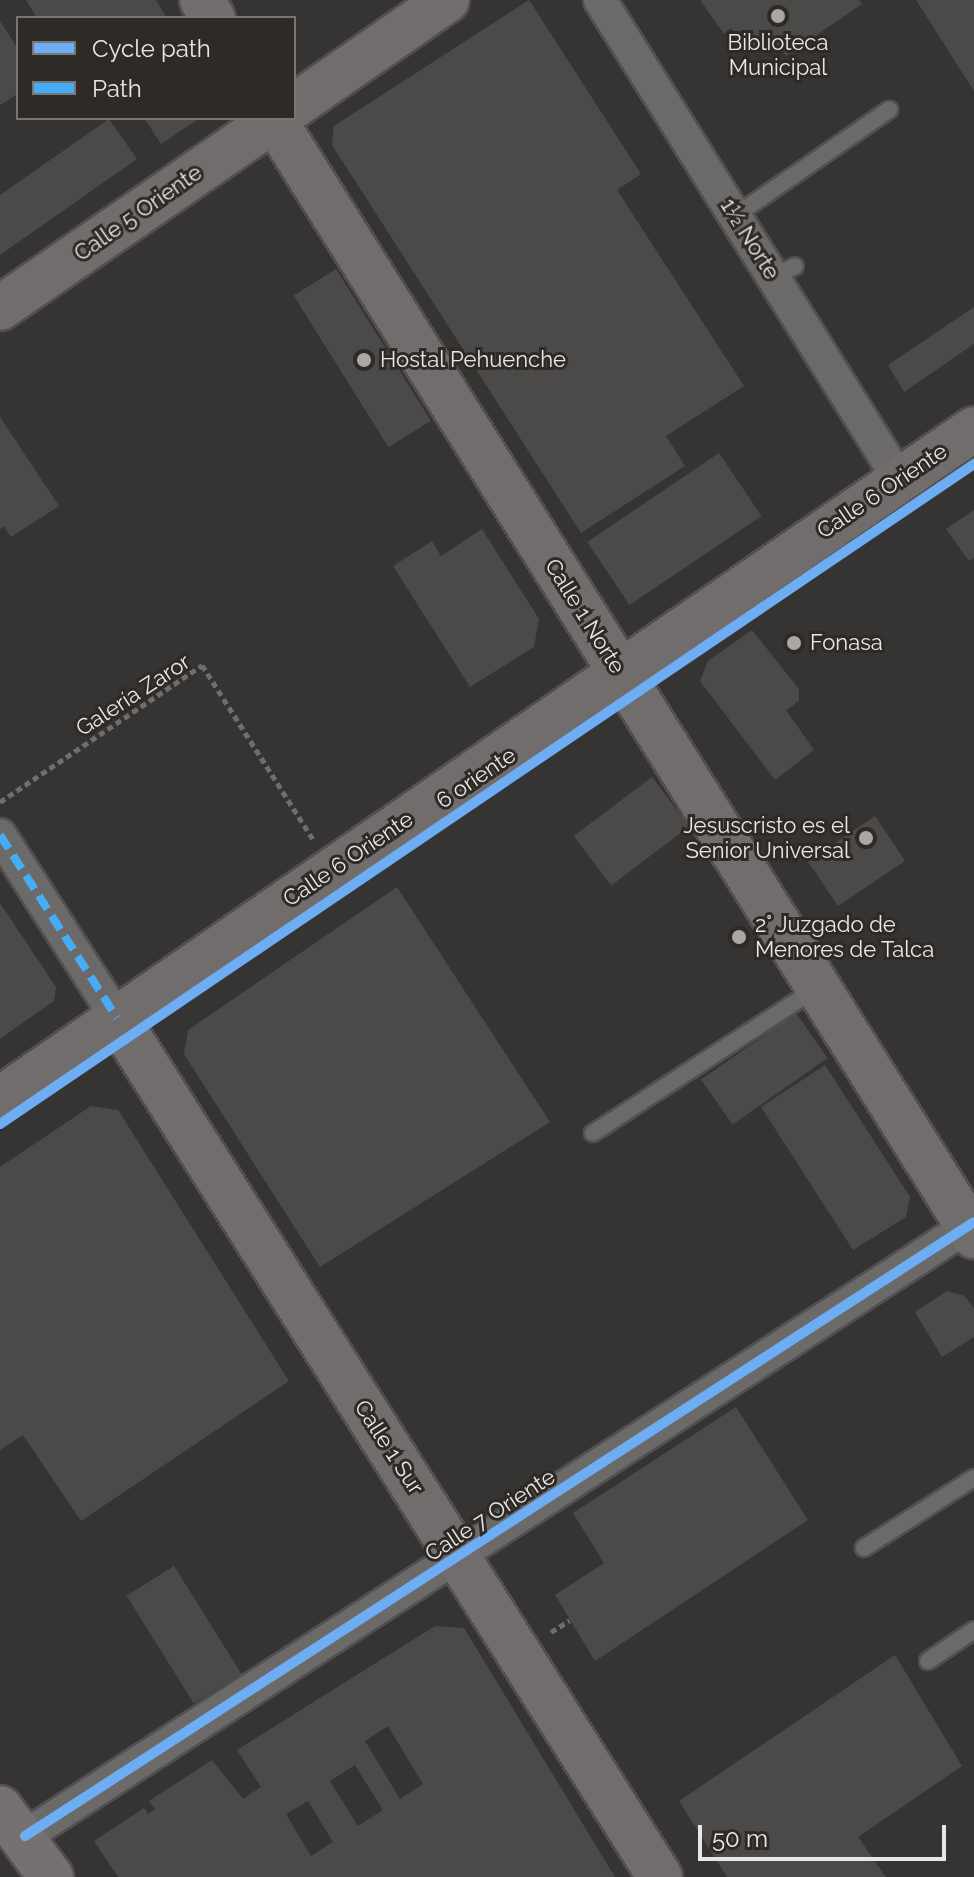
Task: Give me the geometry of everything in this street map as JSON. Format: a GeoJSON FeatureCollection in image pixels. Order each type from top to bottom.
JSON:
{"type":"FeatureCollection","features":[{"type":"Feature","properties":{"kind":"main road","name":"Calle 5 Oriente"},"geometry":{"type":"LineString","coordinates":[[296,103],[447,0]]}},
{"type":"Feature","properties":{"kind":"main road","name":"Calle 5 Oriente"},"geometry":{"type":"LineString","coordinates":[[0,308],[272,120]]}},
{"type":"Feature","properties":{"kind":"main road","name":"Calle 1 Norte"},"geometry":{"type":"LineString","coordinates":[[282,120],[620,672],[972,1228]]}},
{"type":"Feature","properties":{"kind":"main road","name":"Calle 6 Oriente"},"geometry":{"type":"LineString","coordinates":[[0,1099],[974,429]]}},
{"type":"Feature","properties":{"kind":"main road","name":"Calle 1 Sur"},"geometry":{"type":"LineString","coordinates":[[117,1018],[660,1877]]}},
{"type":"Feature","properties":{"kind":"main road"},"geometry":{"type":"LineString","coordinates":[[12,1822],[51,1877]]}},
{"type":"Feature","properties":{"kind":"street","name":"1½ Norte"},"geometry":{"type":"LineString","coordinates":[[600,0],[736,215],[784,271],[899,479]]}},
{"type":"Feature","properties":{"kind":"street"},"geometry":{"type":"LineString","coordinates":[[0,835],[117,1018]]}},
{"type":"Feature","properties":{"kind":"street","name":"Calle 7 Oriente"},"geometry":{"type":"LineString","coordinates":[[12,1822],[461,1558],[972,1228]]}},
{"type":"Feature","properties":{"kind":"lane"},"geometry":{"type":"LineString","coordinates":[[736,215],[889,110]]}},
{"type":"Feature","properties":{"kind":"lane"},"geometry":{"type":"LineString","coordinates":[[593,1133],[818,987]]}},
{"type":"Feature","properties":{"kind":"lane"},"geometry":{"type":"LineString","coordinates":[[864,1548],[974,1478]]}},
{"type":"Feature","properties":{"kind":"lane"},"geometry":{"type":"LineString","coordinates":[[928,1661],[974,1630]]}},
{"type":"Feature","properties":{"kind":"building"},"geometry":{"type":"Polygon","coordinates":[[[26,0],[156,0],[166,16],[36,16],[26,0]]]}},
{"type":"Feature","properties":{"kind":"building"},"geometry":{"type":"Polygon","coordinates":[[[529,0],[641,174],[617,190],[744,386],[666,436],[685,466],[581,533],[332,145],[334,126],[529,0]]]}},
{"type":"Feature","properties":{"kind":"building","name":"Biblioteca Municipal"},"geometry":{"type":"Polygon","coordinates":[[[700,0],[859,0],[862,4],[786,56],[771,37],[750,54],[731,28],[724,34],[700,0]]]}},
{"type":"Feature","properties":{"kind":"building"},"geometry":{"type":"Polygon","coordinates":[[[916,0],[974,0],[974,91],[916,0]]]}},
{"type":"Feature","properties":{"kind":"building"},"geometry":{"type":"Polygon","coordinates":[[[0,21],[16,46],[16,95],[0,105],[0,21]]]}},
{"type":"Feature","properties":{"kind":"building"},"geometry":{"type":"Polygon","coordinates":[[[108,120],[137,159],[0,255],[0,195],[108,120]]]}},
{"type":"Feature","properties":{"kind":"building"},"geometry":{"type":"Polygon","coordinates":[[[145,120],[197,120],[161,144],[145,120]]]}},
{"type":"Feature","properties":{"kind":"building","name":"Hostal Pehuenche"},"geometry":{"type":"Polygon","coordinates":[[[336,269],[431,421],[388,447],[294,295],[336,269]]]}},
{"type":"Feature","properties":{"kind":"building"},"geometry":{"type":"Polygon","coordinates":[[[974,307],[974,344],[904,392],[888,365],[974,307]]]}},
{"type":"Feature","properties":{"kind":"building"},"geometry":{"type":"Polygon","coordinates":[[[0,417],[59,506],[11,537],[4,526],[0,529],[0,417]]]}},
{"type":"Feature","properties":{"kind":"building"},"geometry":{"type":"Polygon","coordinates":[[[719,453],[761,516],[630,605],[587,542],[719,453]]]}},
{"type":"Feature","properties":{"kind":"building"},"geometry":{"type":"Polygon","coordinates":[[[974,510],[974,558],[969,561],[946,529],[974,510]]]}},
{"type":"Feature","properties":{"kind":"building"},"geometry":{"type":"Polygon","coordinates":[[[482,529],[539,619],[534,647],[470,687],[393,566],[432,541],[441,556],[482,529]]]}},
{"type":"Feature","properties":{"kind":"building"},"geometry":{"type":"Polygon","coordinates":[[[752,630],[799,689],[799,701],[786,710],[814,750],[775,780],[700,681],[708,661],[752,630]]]}},
{"type":"Feature","properties":{"kind":"building"},"geometry":{"type":"Polygon","coordinates":[[[652,777],[689,827],[611,885],[574,836],[652,777]]]}},
{"type":"Feature","properties":{"kind":"building","name":"Jesuscristo es el Senior Universal"},"geometry":{"type":"Polygon","coordinates":[[[875,816],[905,861],[838,906],[808,861],[875,816]]]}},
{"type":"Feature","properties":{"kind":"building"},"geometry":{"type":"Polygon","coordinates":[[[397,887],[550,1122],[320,1267],[184,1054],[188,1030],[397,887]]]}},
{"type":"Feature","properties":{"kind":"building"},"geometry":{"type":"Polygon","coordinates":[[[0,903],[56,987],[54,1001],[0,1039],[0,903]]]}},
{"type":"Feature","properties":{"kind":"building"},"geometry":{"type":"Polygon","coordinates":[[[796,1013],[828,1058],[733,1125],[701,1080],[796,1013]]]}},
{"type":"Feature","properties":{"kind":"building"},"geometry":{"type":"Polygon","coordinates":[[[825,1065],[910,1197],[906,1217],[853,1250],[761,1107],[825,1065]]]}},
{"type":"Feature","properties":{"kind":"building"},"geometry":{"type":"Polygon","coordinates":[[[91,1106],[118,1110],[289,1381],[81,1521],[23,1435],[0,1450],[0,1167],[91,1106]]]}},
{"type":"Feature","properties":{"kind":"building"},"geometry":{"type":"Polygon","coordinates":[[[947,1291],[965,1296],[974,1309],[974,1337],[942,1357],[915,1312],[947,1291]]]}},
{"type":"Feature","properties":{"kind":"building"},"geometry":{"type":"Polygon","coordinates":[[[736,1407],[808,1520],[595,1661],[555,1595],[604,1563],[573,1513],[736,1407]]]}},
{"type":"Feature","properties":{"kind":"building"},"geometry":{"type":"Polygon","coordinates":[[[174,1566],[241,1674],[194,1703],[127,1596],[174,1566]]]}},
{"type":"Feature","properties":{"kind":"building"},"geometry":{"type":"Polygon","coordinates":[[[435,1626],[464,1628],[615,1877],[118,1877],[94,1841],[144,1808],[148,1814],[155,1809],[149,1801],[212,1760],[243,1799],[261,1787],[237,1750],[435,1626]],[[388,1726],[365,1741],[400,1799],[423,1784],[388,1726]],[[355,1765],[330,1781],[358,1826],[383,1810],[355,1765]],[[308,1801],[286,1814],[311,1856],[333,1842],[308,1801]]]}},
{"type":"Feature","properties":{"kind":"building"},"geometry":{"type":"Polygon","coordinates":[[[895,1655],[962,1766],[858,1837],[886,1877],[727,1877],[679,1801],[895,1655]]]}},
{"type":"Feature","properties":{"kind":"marked path"},"geometry":{"type":"LineString","coordinates":[[0,835],[117,1018]]}},
{"type":"Feature","properties":{"kind":"cycle path","name":"6 oriente"},"geometry":{"type":"LineString","coordinates":[[0,1124],[974,464]]}},
{"type":"Feature","properties":{"kind":"cycle path"},"geometry":{"type":"LineString","coordinates":[[25,1836],[974,1222]]}},
{"type":"Feature","properties":{"kind":"place","name":"Biblioteca Municipal"},"geometry":{"type":"Point","coordinates":[778,16]}},
{"type":"Feature","properties":{"kind":"place","name":"Hostal Pehuenche"},"geometry":{"type":"Point","coordinates":[364,360]}},
{"type":"Feature","properties":{"kind":"place","name":"Fonasa"},"geometry":{"type":"Point","coordinates":[794,643]}},
{"type":"Feature","properties":{"kind":"place","name":"Jesuscristo es el Senior Universal"},"geometry":{"type":"Point","coordinates":[866,838]}},
{"type":"Feature","properties":{"kind":"place","name":"2° Juzgado de Menores de Talca"},"geometry":{"type":"Point","coordinates":[739,937]}}]}
